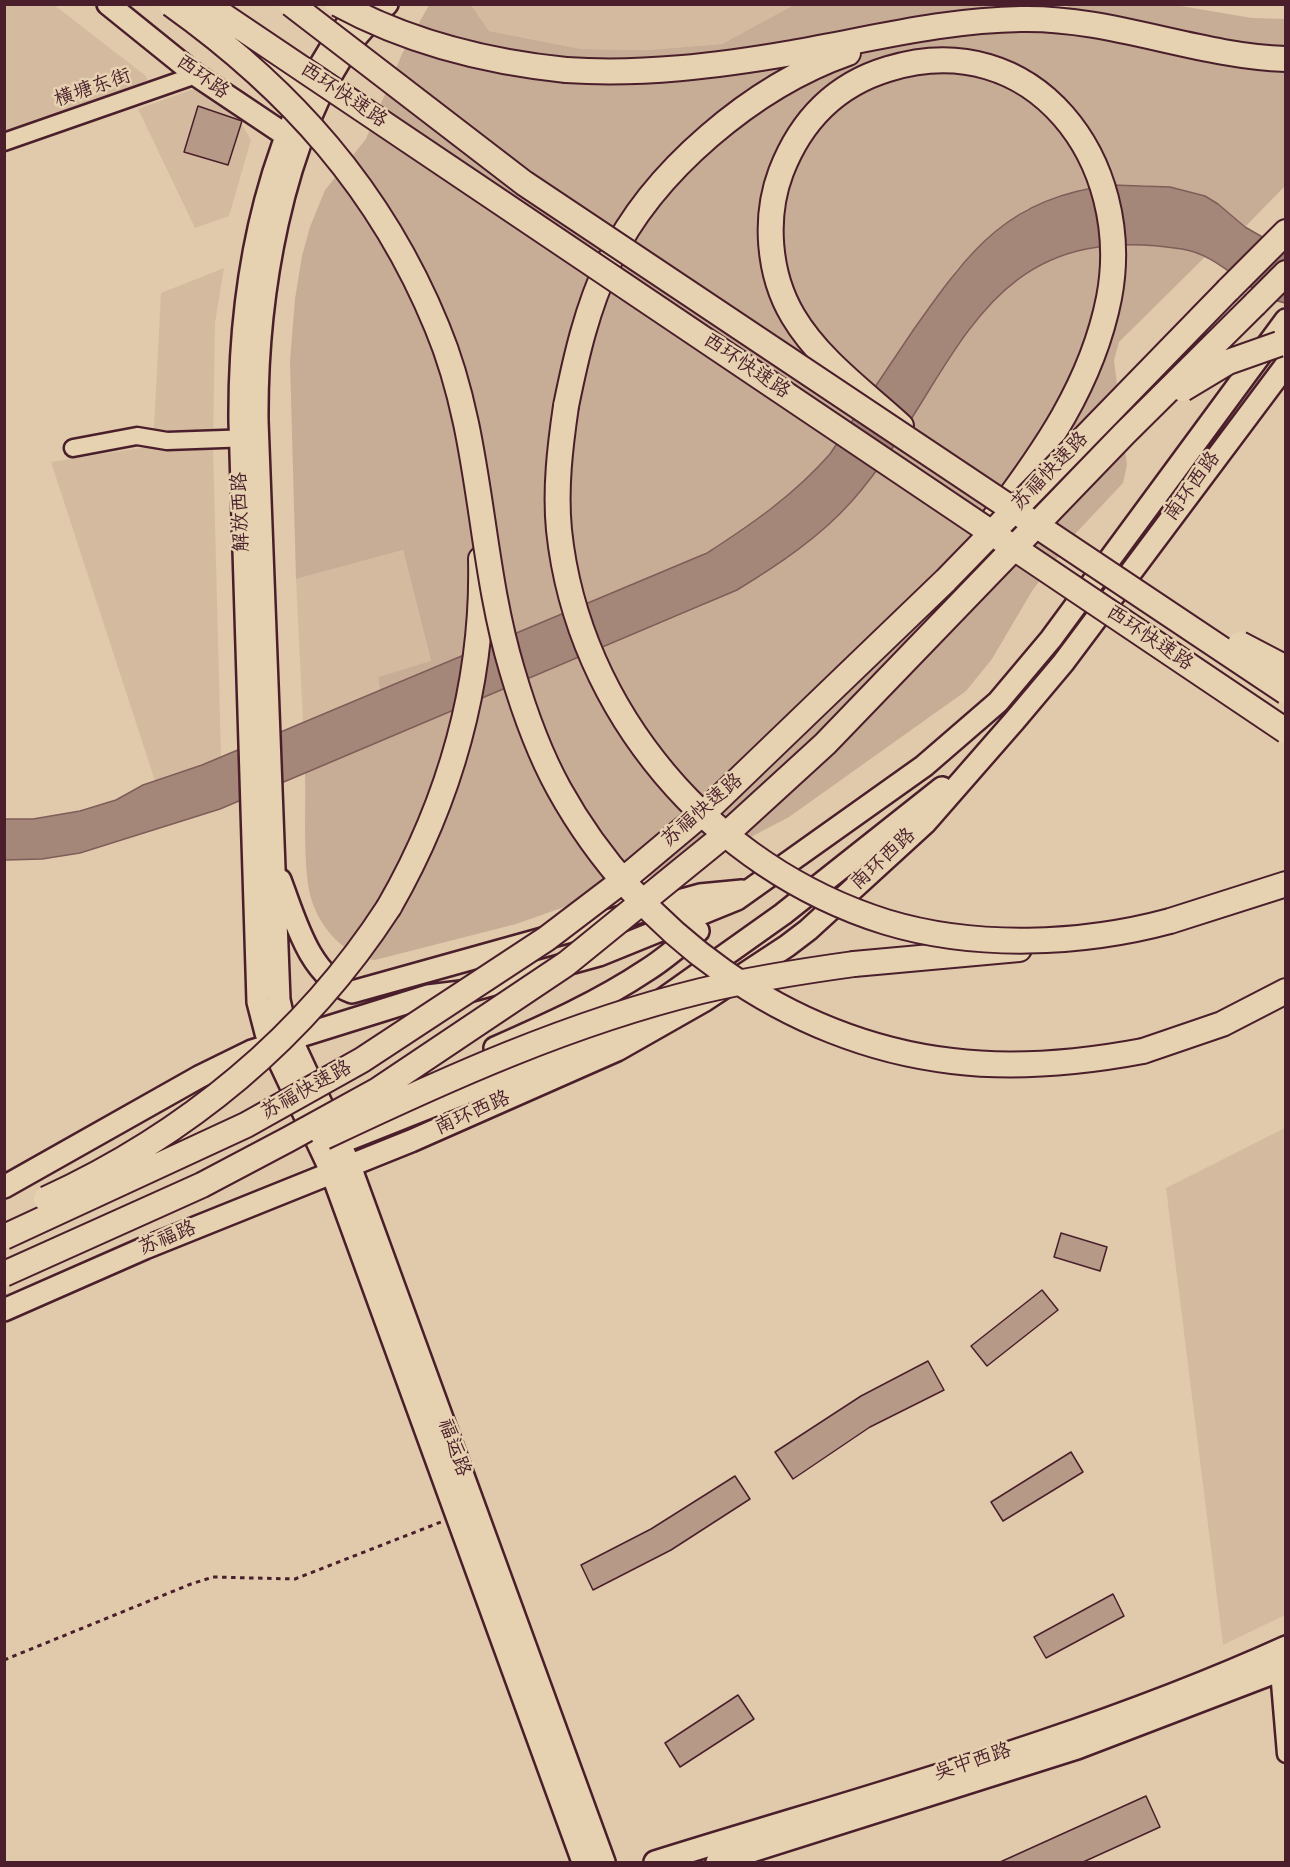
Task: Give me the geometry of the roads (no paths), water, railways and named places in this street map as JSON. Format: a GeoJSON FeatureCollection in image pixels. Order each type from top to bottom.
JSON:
{"type":"FeatureCollection","features":[{"type":"Feature","properties":{"kind":"highway"},"geometry":{"type":"LineString","coordinates":[[171,4],[230,49],[305,117],[335,153],[374,208],[411,270],[439,330],[463,404],[492,579],[510,665],[535,739],[558,788],[598,850],[652,912],[720,970],[750,989],[814,1022],[879,1046],[950,1061],[1017,1065],[1057,1064],[1143,1051],[1222,1024],[1286,991]]}},
{"type":"Feature","properties":{"kind":"highway","name":"西环快速路"},"geometry":{"type":"LineString","coordinates":[[206,4],[1286,731]]}},
{"type":"Feature","properties":{"kind":"highway","name":"西环快速路"},"geometry":{"type":"LineString","coordinates":[[291,4],[524,183],[1286,692]]}},
{"type":"Feature","properties":{"kind":"highway"},"geometry":{"type":"LineString","coordinates":[[338,4],[390,28],[454,50],[532,66],[599,72],[709,66],[970,21],[1048,19],[1084,22],[1236,54],[1286,59]]}},
{"type":"Feature","properties":{"kind":"highway"},"geometry":{"type":"LineString","coordinates":[[933,27],[834,58],[804,71],[769,91],[695,149],[667,177],[631,226],[610,260],[597,290],[577,352],[566,406],[559,448],[558,496],[564,568],[594,662],[635,735],[679,791],[727,837],[790,881],[856,911],[925,932],[1010,939],[1045,939],[1144,928]]}},
{"type":"Feature","properties":{"kind":"highway"},"geometry":{"type":"LineString","coordinates":[[932,454],[806,335],[785,300],[775,267],[770,230],[774,197],[782,168],[796,137],[818,109],[852,83],[875,73],[918,61],[940,59],[983,63],[1000,69],[1033,88],[1065,116],[1078,133],[1096,166],[1109,214],[1113,254],[1109,297],[1081,385],[1058,430],[1034,466],[946,580]]}},
{"type":"Feature","properties":{"kind":"highway","name":"苏福快速路"},"geometry":{"type":"LineString","coordinates":[[4,1237],[266,1114],[362,1060],[546,939],[617,885],[710,807],[946,580],[1286,232]]}},
{"type":"Feature","properties":{"kind":"highway","name":"苏福快速路"},"geometry":{"type":"LineString","coordinates":[[4,1274],[202,1185],[378,1090],[566,964],[732,829],[825,744],[1124,434],[1286,273]]}},
{"type":"Feature","properties":{"kind":"highway"},"geometry":{"type":"LineString","coordinates":[[1124,434],[1176,394],[1218,368],[1243,356],[1286,342]]}},
{"type":"Feature","properties":{"kind":"highway"},"geometry":{"type":"LineString","coordinates":[[4,1218],[110,1168],[160,1137],[210,1100],[296,1026],[323,997],[370,935],[409,873],[424,839],[440,800],[466,715],[478,655],[481,622],[480,500]]}},
{"type":"Feature","properties":{"kind":"highway"},"geometry":{"type":"LineString","coordinates":[[1069,546],[1286,668]]}},
{"type":"Feature","properties":{"kind":"highway"},"geometry":{"type":"LineString","coordinates":[[65,1247],[199,1196],[493,1060],[568,1031],[654,1004],[700,991],[797,972],[921,956],[1029,948],[1144,928],[1286,884]]}},
{"type":"Feature","properties":{"kind":"main road","name":"西环路"},"geometry":{"type":"LineString","coordinates":[[108,4],[196,75],[294,141]]}},
{"type":"Feature","properties":{"kind":"main road"},"geometry":{"type":"LineString","coordinates":[[188,4],[314,94]]}},
{"type":"Feature","properties":{"kind":"main road","name":"解放西路"},"geometry":{"type":"LineString","coordinates":[[281,1041],[258,1002],[261,803],[259,730],[249,438],[239,379],[247,295],[263,217],[314,94],[331,45],[363,4]]}},
{"type":"Feature","properties":{"kind":"main road","name":"解放西路"},"geometry":{"type":"LineString","coordinates":[[314,94],[353,41],[387,4]]}},
{"type":"Feature","properties":{"kind":"main road","name":"南环西路"},"geometry":{"type":"LineString","coordinates":[[281,1041],[428,996],[470,991],[599,955],[743,895],[924,766],[998,702],[1051,639],[1286,320]]}},
{"type":"Feature","properties":{"kind":"main road","name":"南环西路"},"geometry":{"type":"LineString","coordinates":[[341,1169],[617,1050],[733,982],[808,930],[925,823],[1063,663],[1286,365]]}},
{"type":"Feature","properties":{"kind":"main road"},"geometry":{"type":"LineString","coordinates":[[327,1136],[578,1048],[645,1012],[783,914],[981,757]]}},
{"type":"Feature","properties":{"kind":"main road","name":"解放西路"},"geometry":{"type":"LineString","coordinates":[[261,803],[274,866],[281,1041]]}},
{"type":"Feature","properties":{"kind":"main road"},"geometry":{"type":"LineString","coordinates":[[274,866],[299,930],[315,959],[342,988],[352,993],[700,895],[743,895]]}},
{"type":"Feature","properties":{"kind":"main road"},"geometry":{"type":"LineString","coordinates":[[327,1136],[583,1008],[650,969],[743,895]]}},
{"type":"Feature","properties":{"kind":"main road"},"geometry":{"type":"LineString","coordinates":[[4,1187],[232,1059],[281,1041]]}},
{"type":"Feature","properties":{"kind":"main road","name":"福运路"},"geometry":{"type":"LineString","coordinates":[[281,1041],[341,1169],[461,1508],[604,1863]]}},
{"type":"Feature","properties":{"kind":"main road","name":"苏福路"},"geometry":{"type":"LineString","coordinates":[[4,1310],[145,1248],[341,1169]]}},
{"type":"Feature","properties":{"kind":"main road","name":"福运路"},"geometry":{"type":"LineString","coordinates":[[480,1552],[583,1863]]}},
{"type":"Feature","properties":{"kind":"main road","name":"吴中西路"},"geometry":{"type":"LineString","coordinates":[[655,1863],[1030,1744],[1280,1660]]}},
{"type":"Feature","properties":{"kind":"main road","name":"吴中西路"},"geometry":{"type":"LineString","coordinates":[[717,1863],[1077,1748],[1280,1660]]}},
{"type":"Feature","properties":{"kind":"street","name":"横塘东街"},"geometry":{"type":"LineString","coordinates":[[4,142],[196,75]]}},
{"type":"Feature","properties":{"kind":"street"},"geometry":{"type":"LineString","coordinates":[[73,448],[137,436],[167,441],[249,438]]}},
{"type":"Feature","properties":{"kind":"street"},"geometry":{"type":"LineString","coordinates":[[1280,1660],[1286,1754]]}}]}
